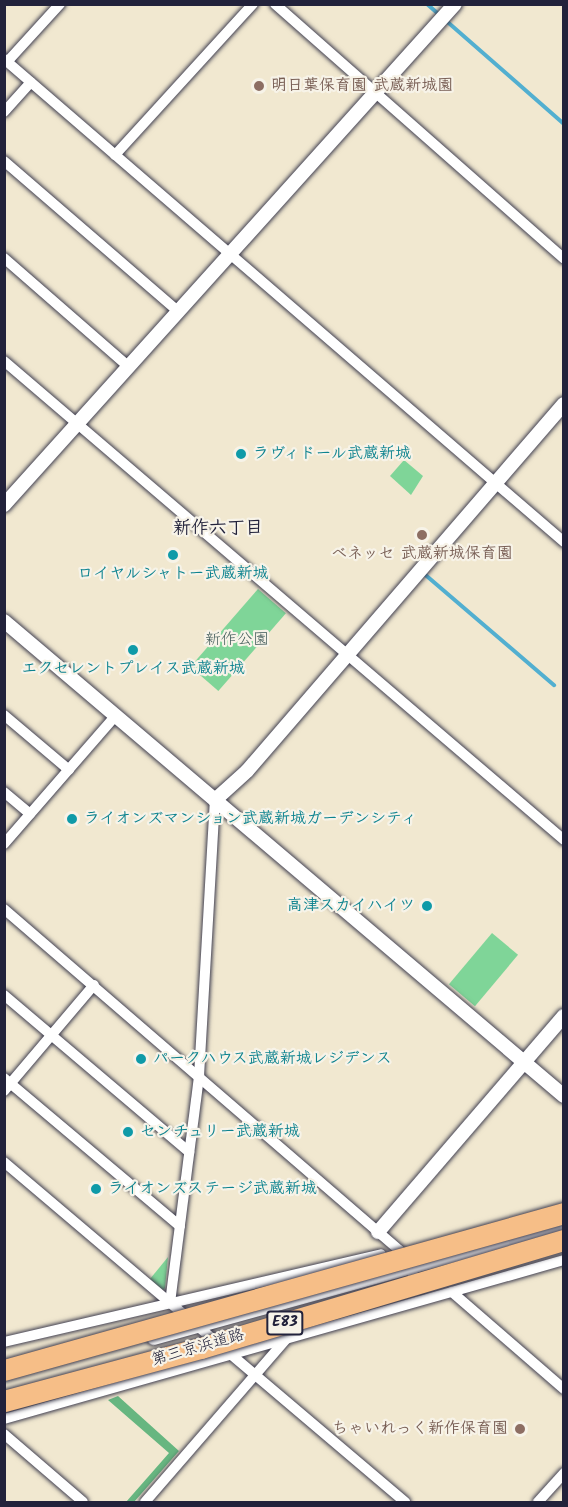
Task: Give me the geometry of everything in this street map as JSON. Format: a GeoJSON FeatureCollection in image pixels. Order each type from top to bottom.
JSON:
{"type":"FeatureCollection","features":[{"type":"Feature","properties":{"kind":"highway","name":"第三京浜道路"},"geometry":{"type":"LineString","coordinates":[[4,1370],[564,1213]]}},
{"type":"Feature","properties":{"kind":"highway","name":"第三京浜道路"},"geometry":{"type":"LineString","coordinates":[[4,1401],[212,1344],[564,1240]]}},
{"type":"Feature","properties":{"kind":"street"},"geometry":{"type":"LineString","coordinates":[[60,4],[6,61],[564,542]]}},
{"type":"Feature","properties":{"kind":"street"},"geometry":{"type":"LineString","coordinates":[[115,155],[253,4]]}},
{"type":"Feature","properties":{"kind":"street"},"geometry":{"type":"LineString","coordinates":[[275,4],[564,259]]}},
{"type":"Feature","properties":{"kind":"street"},"geometry":{"type":"LineString","coordinates":[[4,505],[455,4]]}},
{"type":"Feature","properties":{"kind":"street"},"geometry":{"type":"LineString","coordinates":[[4,112],[31,82]]}},
{"type":"Feature","properties":{"kind":"street"},"geometry":{"type":"LineString","coordinates":[[4,161],[179,312]]}},
{"type":"Feature","properties":{"kind":"street"},"geometry":{"type":"LineString","coordinates":[[4,258],[129,367]]}},
{"type":"Feature","properties":{"kind":"street"},"geometry":{"type":"LineString","coordinates":[[4,361],[564,840]]}},
{"type":"Feature","properties":{"kind":"street"},"geometry":{"type":"LineString","coordinates":[[170,1303],[199,1076],[215,800],[247,771],[564,404]]}},
{"type":"Feature","properties":{"kind":"street"},"geometry":{"type":"LineString","coordinates":[[4,621],[564,1096]]}},
{"type":"Feature","properties":{"kind":"street"},"geometry":{"type":"LineString","coordinates":[[4,844],[116,715]]}},
{"type":"Feature","properties":{"kind":"street"},"geometry":{"type":"LineString","coordinates":[[4,716],[69,770]]}},
{"type":"Feature","properties":{"kind":"street"},"geometry":{"type":"LineString","coordinates":[[4,792],[30,814]]}},
{"type":"Feature","properties":{"kind":"street"},"geometry":{"type":"LineString","coordinates":[[4,909],[399,1250],[427,1299]]}},
{"type":"Feature","properties":{"kind":"street"},"geometry":{"type":"LineString","coordinates":[[94,986],[7,1084],[180,1226]]}},
{"type":"Feature","properties":{"kind":"street"},"geometry":{"type":"LineString","coordinates":[[4,996],[189,1152]]}},
{"type":"Feature","properties":{"kind":"street"},"geometry":{"type":"LineString","coordinates":[[378,1232],[564,1016]]}},
{"type":"Feature","properties":{"kind":"street"},"geometry":{"type":"LineString","coordinates":[[4,1162],[405,1503]]}},
{"type":"Feature","properties":{"kind":"street"},"geometry":{"type":"LineString","coordinates":[[4,1342],[399,1250],[564,1204]]}},
{"type":"Feature","properties":{"kind":"street"},"geometry":{"type":"LineString","coordinates":[[412,1273],[564,1225]]}},
{"type":"Feature","properties":{"kind":"street"},"geometry":{"type":"LineString","coordinates":[[4,1390],[203,1331],[564,1233]]}},
{"type":"Feature","properties":{"kind":"street"},"geometry":{"type":"LineString","coordinates":[[4,1419],[564,1260]]}},
{"type":"Feature","properties":{"kind":"street"},"geometry":{"type":"LineString","coordinates":[[452,1292],[564,1389]]}},
{"type":"Feature","properties":{"kind":"street"},"geometry":{"type":"LineString","coordinates":[[4,1378],[203,1331]]}},
{"type":"Feature","properties":{"kind":"street"},"geometry":{"type":"LineString","coordinates":[[145,1503],[287,1338]]}},
{"type":"Feature","properties":{"kind":"street"},"geometry":{"type":"LineString","coordinates":[[4,1434],[83,1503]]}},
{"type":"Feature","properties":{"kind":"street"},"geometry":{"type":"LineString","coordinates":[[538,1503],[564,1473]]}},
{"type":"Feature","properties":{"kind":"green space"},"geometry":{"type":"Polygon","coordinates":[[[404,460],[423,476],[411,495],[390,476],[404,460]]]}},
{"type":"Feature","properties":{"kind":"green space","name":"新作公園"},"geometry":{"type":"Polygon","coordinates":[[[258,589],[286,613],[218,691],[190,667],[258,589]]]}},
{"type":"Feature","properties":{"kind":"green space"},"geometry":{"type":"Polygon","coordinates":[[[492,933],[518,955],[475,1006],[449,984],[492,933]]]}},
{"type":"Feature","properties":{"kind":"green space"},"geometry":{"type":"Polygon","coordinates":[[[168,1257],[165,1288],[163,1290],[150,1279],[168,1257]]]}},
{"type":"Feature","properties":{"kind":"green space"},"geometry":{"type":"Polygon","coordinates":[[[118,1396],[179,1451],[134,1502],[126,1502],[169,1453],[108,1400],[118,1396]]]}},
{"type":"Feature","properties":{"kind":"waterway"},"geometry":{"type":"LineString","coordinates":[[427,4],[564,124]]}},
{"type":"Feature","properties":{"kind":"waterway"},"geometry":{"type":"LineString","coordinates":[[422,572],[554,685]]}},
{"type":"Feature","properties":{"kind":"place","name":"明日葉保育園 武蔵新城園"},"geometry":{"type":"Point","coordinates":[259,86]}},
{"type":"Feature","properties":{"kind":"place","name":"ラヴィドール武蔵新城"},"geometry":{"type":"Point","coordinates":[241,454]}},
{"type":"Feature","properties":{"kind":"place","name":"ベネッセ 武蔵新城保育園"},"geometry":{"type":"Point","coordinates":[422,535]}},
{"type":"Feature","properties":{"kind":"place","name":"ロイヤルシャトー武蔵新城"},"geometry":{"type":"Point","coordinates":[173,555]}},
{"type":"Feature","properties":{"kind":"place","name":"エクセレントプレイス武蔵新城"},"geometry":{"type":"Point","coordinates":[133,650]}},
{"type":"Feature","properties":{"kind":"place","name":"ライオンズマンション武蔵新城ガーデンシティ"},"geometry":{"type":"Point","coordinates":[72,819]}},
{"type":"Feature","properties":{"kind":"place","name":"高津スカイハイツ"},"geometry":{"type":"Point","coordinates":[427,906]}},
{"type":"Feature","properties":{"kind":"place","name":"パークハウス武蔵新城レジデンス"},"geometry":{"type":"Point","coordinates":[141,1059]}},
{"type":"Feature","properties":{"kind":"place","name":"センチュリー武蔵新城"},"geometry":{"type":"Point","coordinates":[128,1132]}},
{"type":"Feature","properties":{"kind":"place","name":"ライオンズステージ武蔵新城"},"geometry":{"type":"Point","coordinates":[96,1189]}},
{"type":"Feature","properties":{"kind":"place","name":"ちゃいれっく新作保育園"},"geometry":{"type":"Point","coordinates":[520,1429]}},
{"type":"Feature","properties":{"kind":"district","name":"新作六丁目"},"geometry":{"type":"Point","coordinates":[218,529]}}]}
